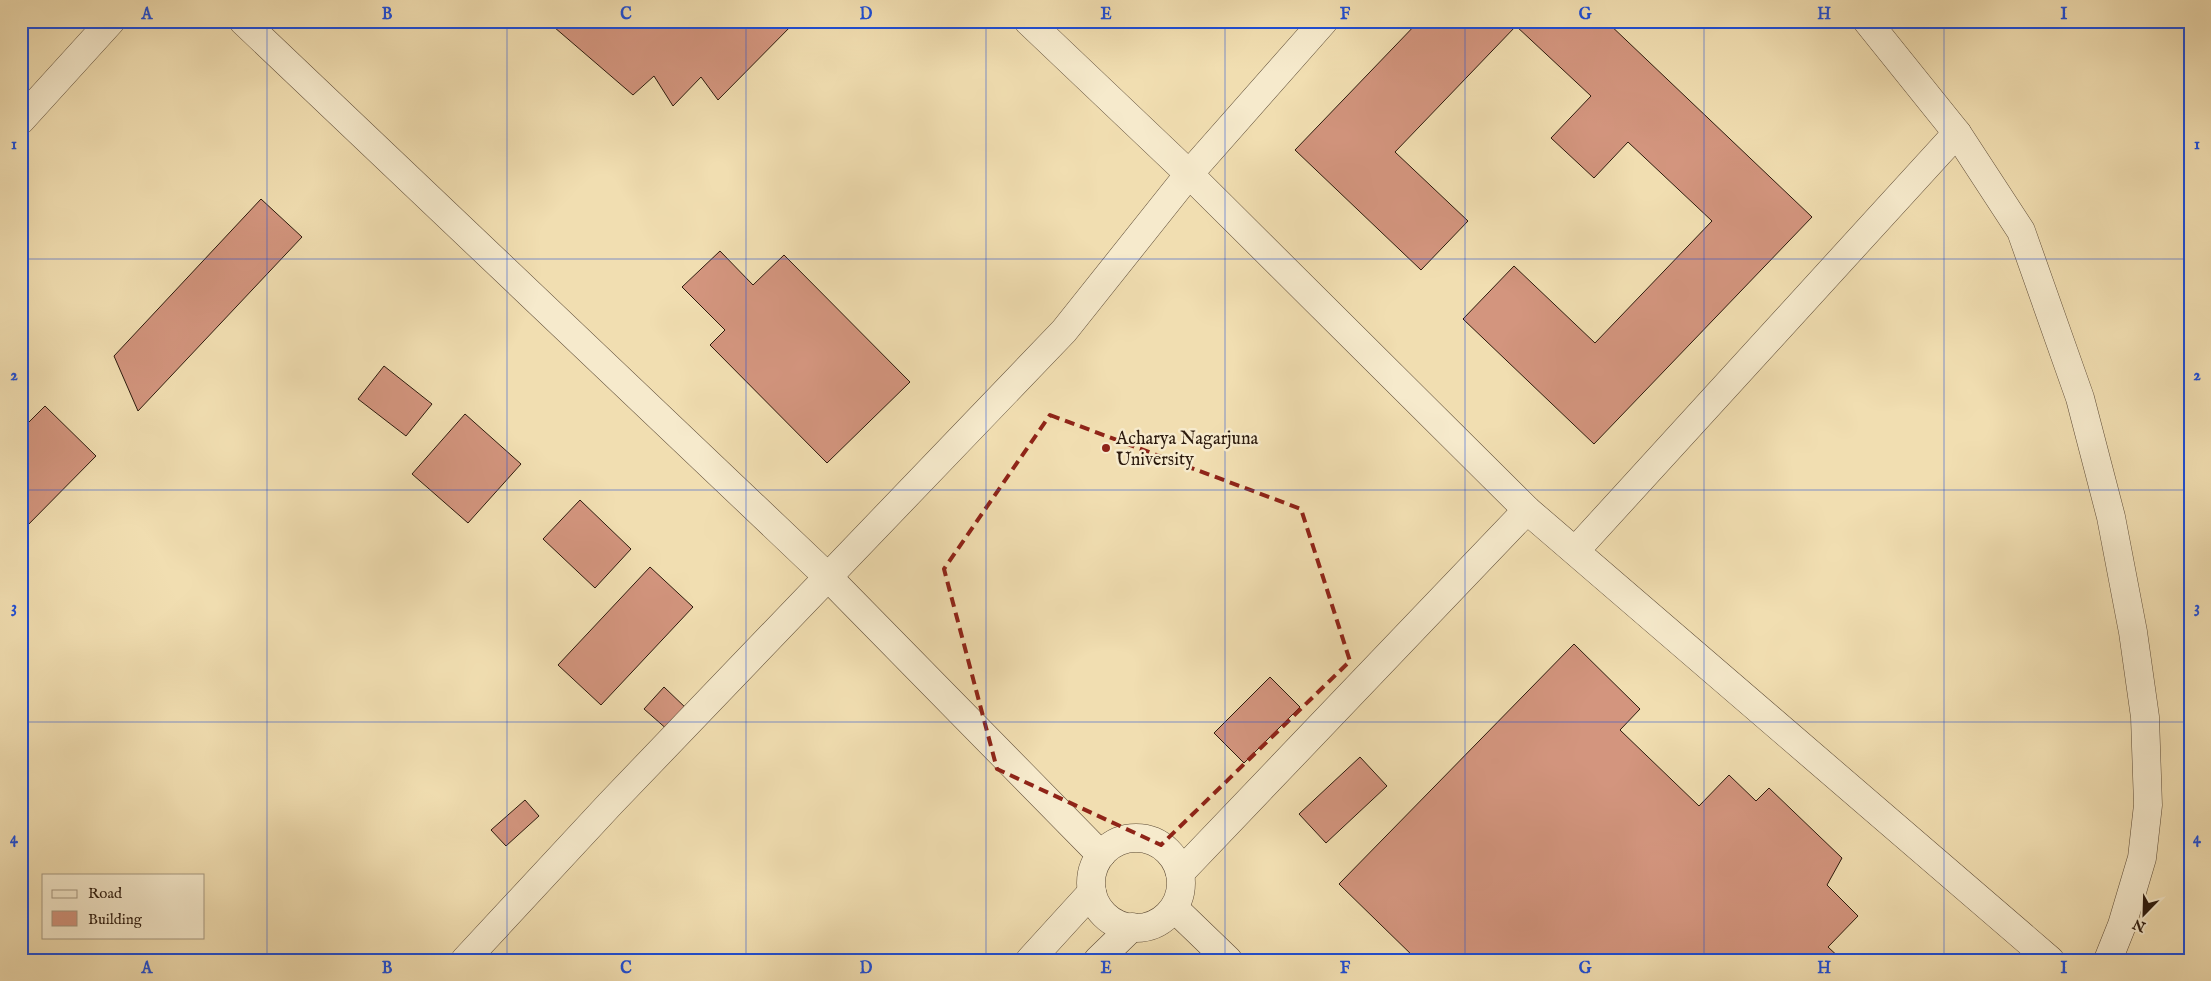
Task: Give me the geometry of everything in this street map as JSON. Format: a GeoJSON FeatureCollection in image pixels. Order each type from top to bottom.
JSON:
{"type":"FeatureCollection","features":[{"type":"Feature","properties":{"kind":"lane"},"geometry":{"type":"LineString","coordinates":[[21,120],[110,21]]}},
{"type":"Feature","properties":{"kind":"lane"},"geometry":{"type":"LineString","coordinates":[[244,21],[829,578],[1101,855]]}},
{"type":"Feature","properties":{"kind":"lane"},"geometry":{"type":"LineString","coordinates":[[1028,21],[1188,174],[1527,510],[1576,550],[2050,960]]}},
{"type":"Feature","properties":{"kind":"lane"},"geometry":{"type":"LineString","coordinates":[[465,960],[610,804],[1064,331],[1188,174],[1324,21]]}},
{"type":"Feature","properties":{"kind":"lane"},"geometry":{"type":"LineString","coordinates":[[1867,21],[1957,133],[2021,231],[2080,398],[2111,517],[2134,632],[2145,717],[2148,805],[2142,858],[2122,925],[2108,960]]}},
{"type":"Feature","properties":{"kind":"lane"},"geometry":{"type":"LineString","coordinates":[[1576,550],[1957,133]]}},
{"type":"Feature","properties":{"kind":"lane"},"geometry":{"type":"LineString","coordinates":[[1180,873],[1527,510]]}},
{"type":"Feature","properties":{"kind":"lane"},"geometry":{"type":"LineString","coordinates":[[1139,838],[1153,841],[1165,849],[1175,859],[1180,873],[1179,897],[1174,908],[1156,923],[1144,927],[1118,924],[1106,916],[1097,905],[1092,892],[1091,878],[1094,866],[1101,855],[1112,845],[1124,839],[1139,838]]}},
{"type":"Feature","properties":{"kind":"lane"},"geometry":{"type":"LineString","coordinates":[[1030,960],[1092,892]]}},
{"type":"Feature","properties":{"kind":"lane"},"geometry":{"type":"LineString","coordinates":[[1174,908],[1228,960]]}},
{"type":"Feature","properties":{"kind":"lane"},"geometry":{"type":"LineString","coordinates":[[1098,960],[1132,927]]}},
{"type":"Feature","properties":{"kind":"highlighted area"},"geometry":{"type":"Polygon","coordinates":[[[1050,415],[1301,509],[1350,661],[1161,845],[997,769],[944,569],[1050,415]]]}},
{"type":"Feature","properties":{"kind":"building"},"geometry":{"type":"Polygon","coordinates":[[[547,21],[796,21],[718,100],[701,77],[673,106],[654,76],[633,95],[547,21]]]}},
{"type":"Feature","properties":{"kind":"building"},"geometry":{"type":"Polygon","coordinates":[[[1419,21],[1606,21],[1812,217],[1594,444],[1463,319],[1514,266],[1595,343],[1712,221],[1628,142],[1594,178],[1551,138],[1591,96],[1516,26],[1395,152],[1468,221],[1421,270],[1295,150],[1419,21]]]}},
{"type":"Feature","properties":{"kind":"building"},"geometry":{"type":"Polygon","coordinates":[[[261,199],[302,237],[138,411],[114,356],[261,199]]]}},
{"type":"Feature","properties":{"kind":"building"},"geometry":{"type":"Polygon","coordinates":[[[720,251],[753,285],[784,255],[910,382],[827,463],[710,345],[725,330],[682,287],[720,251]]]}},
{"type":"Feature","properties":{"kind":"building"},"geometry":{"type":"Polygon","coordinates":[[[384,366],[432,404],[406,436],[358,399],[384,366]]]}},
{"type":"Feature","properties":{"kind":"building"},"geometry":{"type":"Polygon","coordinates":[[[45,406],[96,456],[21,532],[21,430],[45,406]]]}},
{"type":"Feature","properties":{"kind":"building"},"geometry":{"type":"Polygon","coordinates":[[[465,414],[521,464],[468,523],[412,474],[465,414]]]}},
{"type":"Feature","properties":{"kind":"building"},"geometry":{"type":"Polygon","coordinates":[[[580,500],[631,549],[595,588],[543,539],[580,500]]]}},
{"type":"Feature","properties":{"kind":"building"},"geometry":{"type":"Polygon","coordinates":[[[650,567],[693,607],[601,705],[558,665],[650,567]]]}},
{"type":"Feature","properties":{"kind":"building"},"geometry":{"type":"Polygon","coordinates":[[[1574,644],[1640,709],[1620,730],[1699,806],[1729,775],[1756,801],[1769,788],[1842,858],[1827,885],[1858,916],[1828,947],[1842,960],[1417,960],[1339,884],[1574,644]]]}},
{"type":"Feature","properties":{"kind":"building"},"geometry":{"type":"Polygon","coordinates":[[[1270,677],[1300,707],[1244,763],[1214,733],[1270,677]]]}},
{"type":"Feature","properties":{"kind":"building"},"geometry":{"type":"Polygon","coordinates":[[[664,687],[688,710],[669,731],[644,709],[664,687]]]}},
{"type":"Feature","properties":{"kind":"building"},"geometry":{"type":"Polygon","coordinates":[[[1360,757],[1387,786],[1326,843],[1299,814],[1360,757]]]}},
{"type":"Feature","properties":{"kind":"building"},"geometry":{"type":"Polygon","coordinates":[[[525,800],[539,816],[506,846],[491,830],[525,800]]]}},
{"type":"Feature","properties":{"kind":"place","name":"Acharya Nagarjuna University"},"geometry":{"type":"Point","coordinates":[1106,448]}}]}
